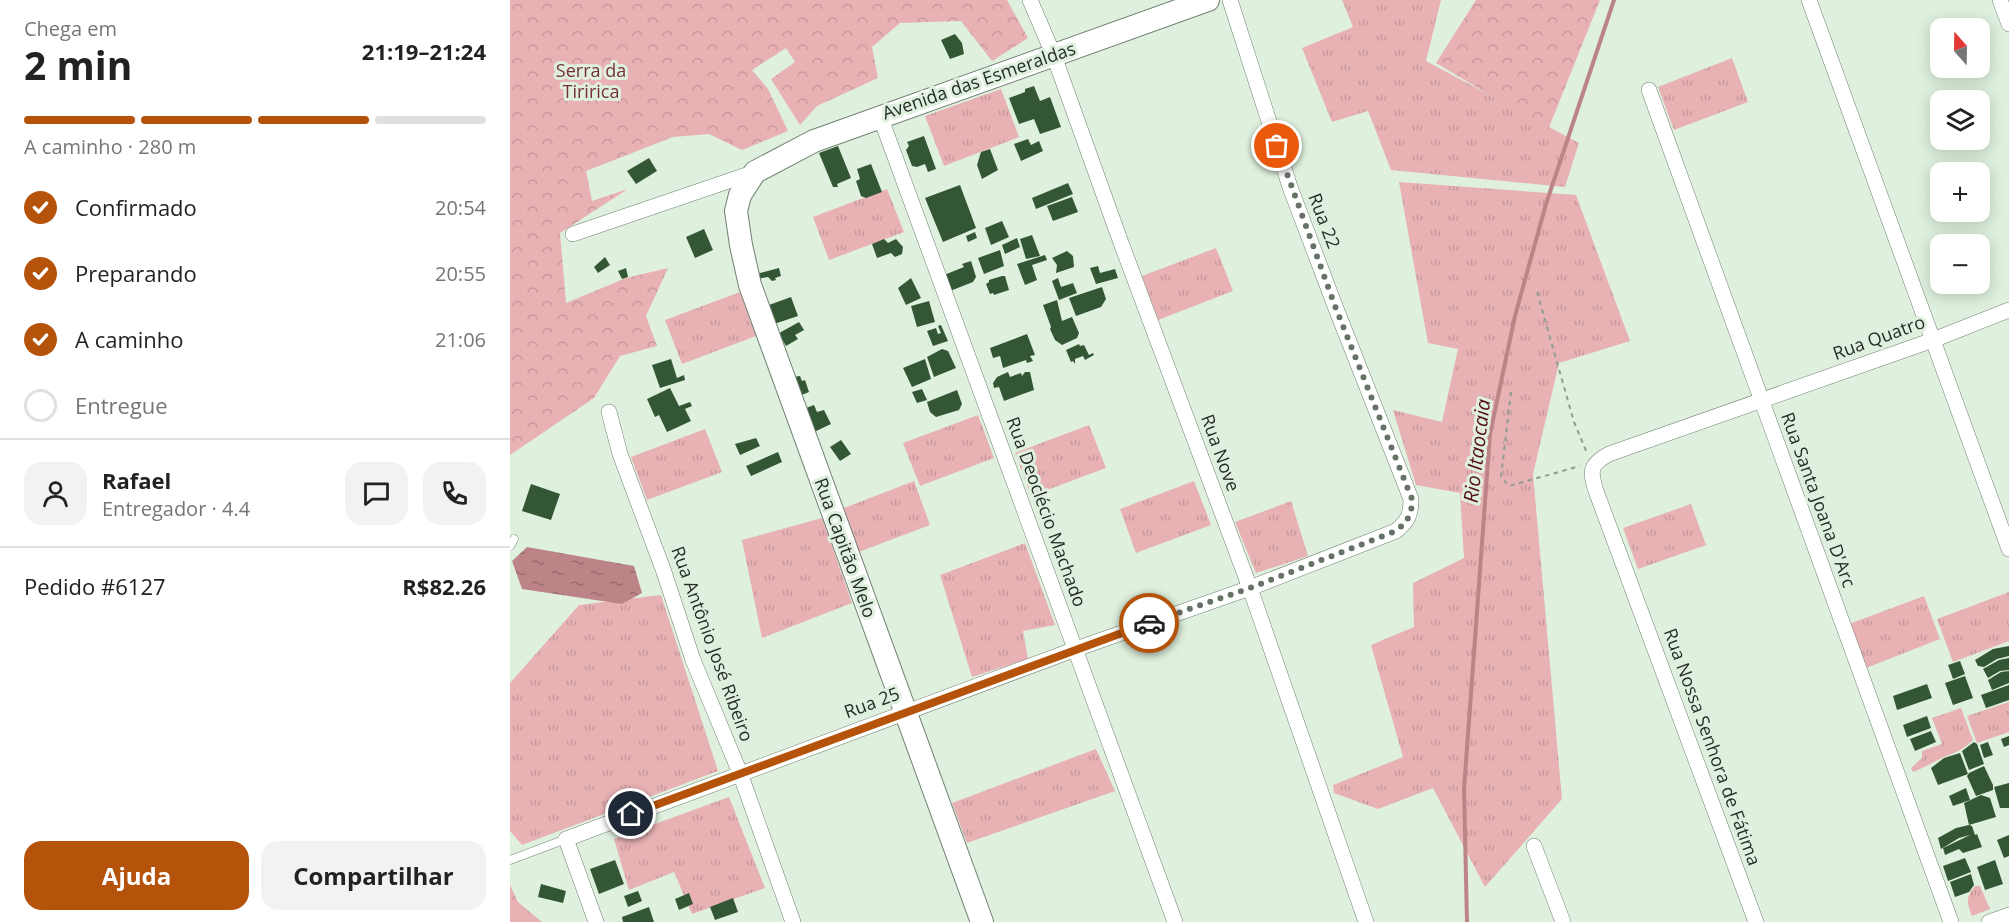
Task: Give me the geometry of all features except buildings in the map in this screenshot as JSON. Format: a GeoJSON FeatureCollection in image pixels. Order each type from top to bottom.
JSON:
{"type":"FeatureCollection","features":[{"type":"Feature","properties":{"kind":"main road","name":"Avenida das Esmeraldas"},"geometry":{"type":"LineString","coordinates":[[755,172],[814,141],[1208,0]]}},
{"type":"Feature","properties":{"kind":"main road","name":"Rua Capitão Melo"},"geometry":{"type":"LineString","coordinates":[[755,172],[740,195],[736,211],[750,285],[982,922]]}},
{"type":"Feature","properties":{"kind":"street","name":"Rua Nove"},"geometry":{"type":"LineString","coordinates":[[1030,0],[1054,56],[1250,588],[1366,922]]}},
{"type":"Feature","properties":{"kind":"street","name":"Rua 22"},"geometry":{"type":"LineString","coordinates":[[1230,0],[1290,187],[1412,499],[1412,513],[1407,522],[1396,531],[1250,588]]}},
{"type":"Feature","properties":{"kind":"street"},"geometry":{"type":"LineString","coordinates":[[1809,0],[2009,549]]}},
{"type":"Feature","properties":{"kind":"street"},"geometry":{"type":"LineString","coordinates":[[2000,0],[2009,24]]}},
{"type":"Feature","properties":{"kind":"street","name":"Rua Santa Joana D'Arc"},"geometry":{"type":"LineString","coordinates":[[1649,90],[1951,922]]}},
{"type":"Feature","properties":{"kind":"street","name":"Rua Deoclécio Machado"},"geometry":{"type":"LineString","coordinates":[[880,116],[1175,922]]}},
{"type":"Feature","properties":{"kind":"street"},"geometry":{"type":"LineString","coordinates":[[573,234],[755,172]]}},
{"type":"Feature","properties":{"kind":"street","name":"Rua Quatro"},"geometry":{"type":"LineString","coordinates":[[1592,465],[1609,454],[1933,340],[2009,310]]}},
{"type":"Feature","properties":{"kind":"street","name":"Rua Antônio José Ribeiro"},"geometry":{"type":"LineString","coordinates":[[609,412],[620,454],[664,572],[693,660],[740,773],[793,922]]}},
{"type":"Feature","properties":{"kind":"street","name":"Rua Nossa Senhora de Fátima"},"geometry":{"type":"LineString","coordinates":[[1592,465],[1592,477],[1596,491],[1756,922]]}},
{"type":"Feature","properties":{"kind":"street","name":"Rua 25"},"geometry":{"type":"LineString","coordinates":[[566,839],[1076,649],[1250,588]]}},
{"type":"Feature","properties":{"kind":"street"},"geometry":{"type":"LineString","coordinates":[[566,839],[596,922]]}},
{"type":"Feature","properties":{"kind":"street"},"geometry":{"type":"LineString","coordinates":[[1534,846],[1563,922]]}},
{"type":"Feature","properties":{"kind":"street"},"geometry":{"type":"LineString","coordinates":[[1989,922],[2009,915]]}},
{"type":"Feature","properties":{"kind":"lane","name":"Rua 25"},"geometry":{"type":"LineString","coordinates":[[510,860],[566,839]]}},
{"type":"Feature","properties":{"kind":"path"},"geometry":{"type":"LineString","coordinates":[[1511,392],[1501,477],[1509,486],[1592,465],[1574,422],[1536,292]]}},
{"type":"Feature","properties":{"kind":"green space","name":"Serra da Tiririca"},"geometry":{"type":"Polygon","coordinates":[[[510,0],[1007,0],[1028,38],[992,61],[961,21],[900,23],[872,47],[878,78],[817,106],[800,125],[771,79],[795,62],[786,48],[752,70],[768,89],[788,131],[742,150],[709,134],[673,137],[586,171],[592,201],[628,189],[560,233],[566,303],[626,278],[668,268],[646,316],[657,346],[620,356],[594,398],[510,455],[510,0]]]}},
{"type":"Feature","properties":{"kind":"green space"},"geometry":{"type":"Polygon","coordinates":[[[1342,0],[1441,0],[1426,61],[1579,143],[1565,187],[1391,170],[1368,111],[1332,122],[1302,48],[1353,27],[1342,0]]]}},
{"type":"Feature","properties":{"kind":"green space"},"geometry":{"type":"Polygon","coordinates":[[[1476,0],[1600,0],[1548,130],[1436,63],[1476,0]]]}},
{"type":"Feature","properties":{"kind":"green space"},"geometry":{"type":"Polygon","coordinates":[[[1732,58],[1748,102],[1674,130],[1658,87],[1732,58]]]}},
{"type":"Feature","properties":{"kind":"green space"},"geometry":{"type":"Polygon","coordinates":[[[1001,89],[1019,137],[944,166],[925,116],[1001,89]]]}},
{"type":"Feature","properties":{"kind":"green space"},"geometry":{"type":"Polygon","coordinates":[[[1399,182],[1576,195],[1630,341],[1559,363],[1533,474],[1562,799],[1485,887],[1433,788],[1378,809],[1334,793],[1333,785],[1403,757],[1371,645],[1414,627],[1413,583],[1464,558],[1460,493],[1416,485],[1393,410],[1442,422],[1458,349],[1428,343],[1399,182]]]}},
{"type":"Feature","properties":{"kind":"green space"},"geometry":{"type":"Polygon","coordinates":[[[887,189],[904,232],[829,260],[813,217],[887,189]]]}},
{"type":"Feature","properties":{"kind":"green space"},"geometry":{"type":"Polygon","coordinates":[[[1216,248],[1233,291],[1158,320],[1142,276],[1216,248]]]}},
{"type":"Feature","properties":{"kind":"green space"},"geometry":{"type":"Polygon","coordinates":[[[740,292],[756,336],[682,364],[665,320],[740,292]]]}},
{"type":"Feature","properties":{"kind":"green space"},"geometry":{"type":"Polygon","coordinates":[[[978,415],[994,458],[920,486],[903,443],[978,415]]]}},
{"type":"Feature","properties":{"kind":"green space"},"geometry":{"type":"Polygon","coordinates":[[[1089,425],[1106,468],[1031,496],[1015,453],[1089,425]]]}},
{"type":"Feature","properties":{"kind":"green space"},"geometry":{"type":"Polygon","coordinates":[[[705,429],[722,472],[647,500],[631,457],[705,429]]]}},
{"type":"Feature","properties":{"kind":"green space"},"geometry":{"type":"Polygon","coordinates":[[[914,481],[930,525],[856,553],[839,510],[914,481]]]}},
{"type":"Feature","properties":{"kind":"green space"},"geometry":{"type":"Polygon","coordinates":[[[1194,481],[1211,525],[1136,553],[1120,509],[1194,481]]]}},
{"type":"Feature","properties":{"kind":"green space"},"geometry":{"type":"Polygon","coordinates":[[[1291,501],[1308,556],[1256,573],[1235,522],[1291,501]]]}},
{"type":"Feature","properties":{"kind":"green space"},"geometry":{"type":"Polygon","coordinates":[[[1691,504],[1706,545],[1638,569],[1623,528],[1691,504]]]}},
{"type":"Feature","properties":{"kind":"green space"},"geometry":{"type":"Polygon","coordinates":[[[822,518],[852,603],[762,638],[742,540],[822,518]]]}},
{"type":"Feature","properties":{"kind":"green space"},"geometry":{"type":"Polygon","coordinates":[[[1025,543],[1055,625],[1023,631],[1028,659],[972,677],[940,575],[1025,543]]]}},
{"type":"Feature","properties":{"kind":"green space"},"geometry":{"type":"Polygon","coordinates":[[[2009,592],[2009,641],[1953,662],[1937,619],[2009,592]]]}},
{"type":"Feature","properties":{"kind":"green space"},"geometry":{"type":"Polygon","coordinates":[[[661,595],[718,771],[522,845],[510,831],[510,683],[579,605],[661,595]]]}},
{"type":"Feature","properties":{"kind":"green space"},"geometry":{"type":"Polygon","coordinates":[[[1924,596],[1940,639],[1866,668],[1849,624],[1924,596]]]}},
{"type":"Feature","properties":{"kind":"green space"},"geometry":{"type":"Polygon","coordinates":[[[2009,702],[2009,732],[1977,743],[1967,716],[2009,702]]]}},
{"type":"Feature","properties":{"kind":"green space"},"geometry":{"type":"Polygon","coordinates":[[[1961,708],[1973,740],[1959,750],[1913,772],[1911,768],[1922,758],[1922,751],[1942,744],[1932,718],[1961,708]]]}},
{"type":"Feature","properties":{"kind":"green space"},"geometry":{"type":"Polygon","coordinates":[[[1096,749],[1115,791],[967,843],[952,803],[1096,749]]]}},
{"type":"Feature","properties":{"kind":"green space"},"geometry":{"type":"Polygon","coordinates":[[[729,797],[765,888],[692,914],[674,872],[629,890],[614,839],[729,797]]]}},
{"type":"Feature","properties":{"kind":"green space"},"geometry":{"type":"Polygon","coordinates":[[[510,885],[518,902],[542,922],[510,922],[510,885]]]}},
{"type":"Feature","properties":{"kind":"green space"},"geometry":{"type":"Polygon","coordinates":[[[1975,886],[1980,886],[1990,909],[1972,916],[1968,901],[1975,886]]]}},
{"type":"Feature","properties":{"kind":"water"},"geometry":{"type":"Polygon","coordinates":[[[527,547],[634,566],[642,593],[622,604],[522,589],[512,561],[527,547]]]}},
{"type":"Feature","properties":{"kind":"waterway","name":"Rio Itaocaia"},"geometry":{"type":"LineString","coordinates":[[1467,922],[1464,789],[1490,434],[1515,316],[1546,204],[1614,0]]}},
{"type":"Feature","properties":{"kind":"way so far"},"geometry":{"type":"LineString","coordinates":[[1149,623],[1250,588],[1396,531],[1407,522],[1412,513],[1412,499],[1335,306],[1277,146]]}},
{"type":"Feature","properties":{"kind":"route"},"geometry":{"type":"LineString","coordinates":[[631,814],[1149,623]]}}]}
